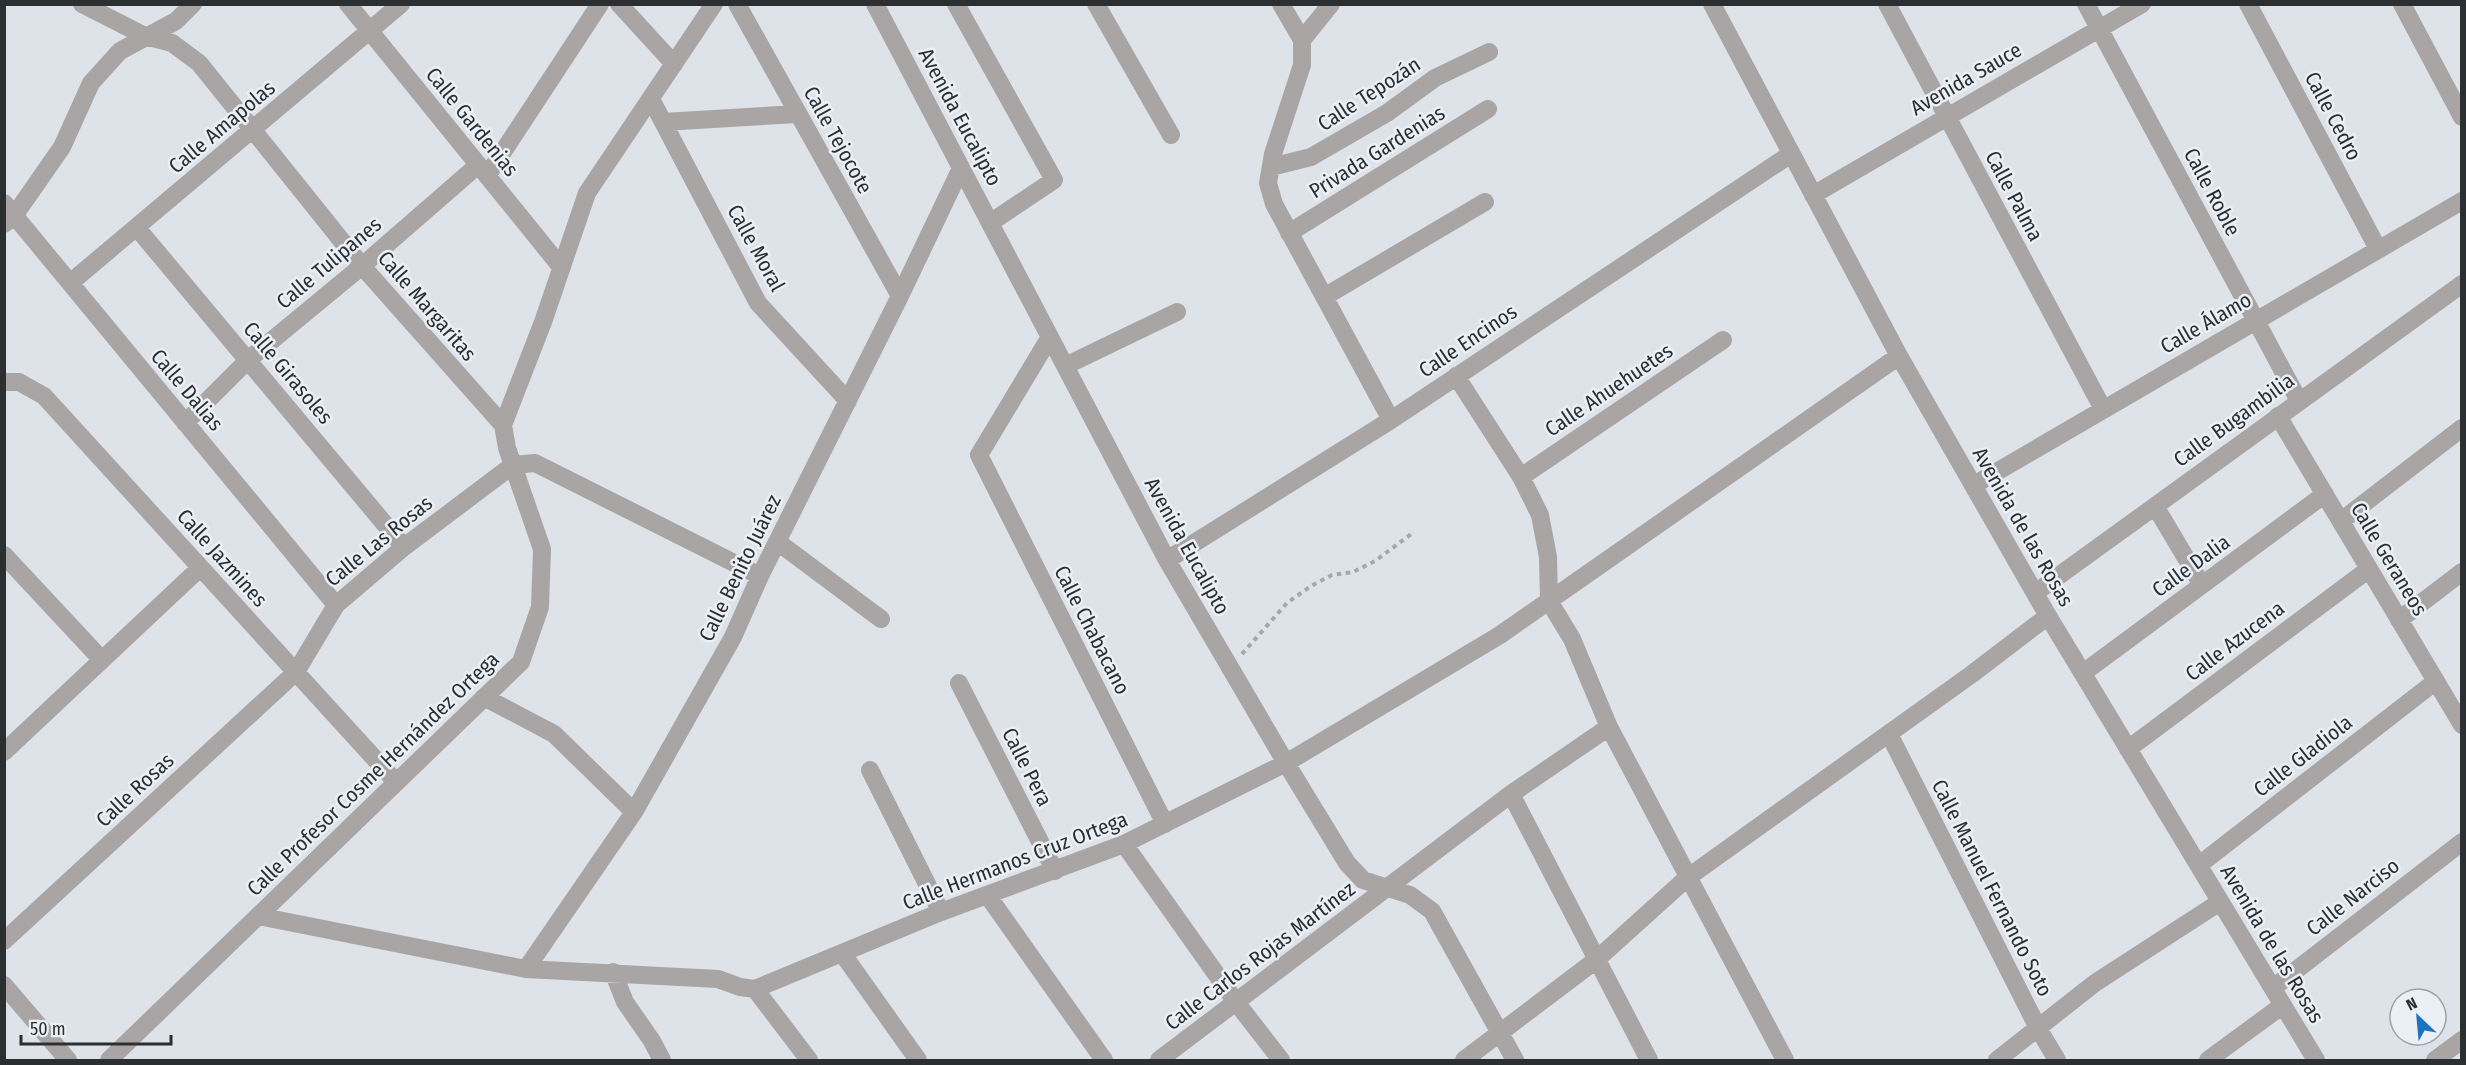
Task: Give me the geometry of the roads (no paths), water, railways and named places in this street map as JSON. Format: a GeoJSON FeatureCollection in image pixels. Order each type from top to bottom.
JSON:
{"type":"FeatureCollection","features":[{"type":"Feature","properties":{"kind":"street","name":"Calle Margaritas"},"geometry":{"type":"LineString","coordinates":[[82,4],[145,36],[172,43],[199,63],[362,267],[503,425]]}},
{"type":"Feature","properties":{"kind":"street"},"geometry":{"type":"LineString","coordinates":[[8,214],[62,147],[91,83],[120,51],[176,21],[193,4]]}},
{"type":"Feature","properties":{"kind":"street","name":"Calle Gardenias"},"geometry":{"type":"LineString","coordinates":[[348,4],[561,267]]}},
{"type":"Feature","properties":{"kind":"street","name":"Calle Amapolas"},"geometry":{"type":"LineString","coordinates":[[70,284],[401,4]]}},
{"type":"Feature","properties":{"kind":"street","name":"Calle Tulipanes"},"geometry":{"type":"LineString","coordinates":[[185,423],[248,360],[483,171],[600,4]]}},
{"type":"Feature","properties":{"kind":"street"},"geometry":{"type":"LineString","coordinates":[[619,4],[674,64]]}},
{"type":"Feature","properties":{"kind":"street"},"geometry":{"type":"LineString","coordinates":[[503,425],[587,193],[714,4]]}},
{"type":"Feature","properties":{"kind":"street","name":"Calle Tejocote"},"geometry":{"type":"LineString","coordinates":[[737,4],[900,296]]}},
{"type":"Feature","properties":{"kind":"street","name":"Avenida Eucalipto"},"geometry":{"type":"LineString","coordinates":[[874,4],[1167,560],[1286,763],[1347,863],[1364,880],[1410,895],[1432,911],[1515,1060]]}},
{"type":"Feature","properties":{"kind":"street"},"geometry":{"type":"LineString","coordinates":[[957,4],[1054,180],[990,223]]}},
{"type":"Feature","properties":{"kind":"street"},"geometry":{"type":"LineString","coordinates":[[1096,4],[1171,135]]}},
{"type":"Feature","properties":{"kind":"street"},"geometry":{"type":"LineString","coordinates":[[1281,4],[1302,40],[1302,65],[1268,183],[1274,204],[1289,233],[1391,420]]}},
{"type":"Feature","properties":{"kind":"street"},"geometry":{"type":"LineString","coordinates":[[1302,40],[1330,4]]}},
{"type":"Feature","properties":{"kind":"street","name":"Avenida de las Rosas"},"geometry":{"type":"LineString","coordinates":[[1712,4],[1899,356],[2048,616],[2316,1060]]}},
{"type":"Feature","properties":{"kind":"street","name":"Calle Palma"},"geometry":{"type":"LineString","coordinates":[[1887,4],[2103,409]]}},
{"type":"Feature","properties":{"kind":"street","name":"Calle Roble"},"geometry":{"type":"LineString","coordinates":[[2086,4],[2299,400]]}},
{"type":"Feature","properties":{"kind":"street","name":"Avenida Sauce"},"geometry":{"type":"LineString","coordinates":[[1813,195],[2142,4]]}},
{"type":"Feature","properties":{"kind":"street","name":"Calle Cedro"},"geometry":{"type":"LineString","coordinates":[[2248,4],[2378,249]]}},
{"type":"Feature","properties":{"kind":"street"},"geometry":{"type":"LineString","coordinates":[[2402,4],[2462,117]]}},
{"type":"Feature","properties":{"kind":"street","name":"Calle Tepozán"},"geometry":{"type":"LineString","coordinates":[[1271,167],[1311,157],[1387,112],[1436,78],[1489,52]]}},
{"type":"Feature","properties":{"kind":"street","name":"Calle Moral"},"geometry":{"type":"LineString","coordinates":[[651,99],[758,303],[848,401]]}},
{"type":"Feature","properties":{"kind":"street","name":"Privada Gardenias"},"geometry":{"type":"LineString","coordinates":[[1289,233],[1488,109]]}},
{"type":"Feature","properties":{"kind":"street"},"geometry":{"type":"LineString","coordinates":[[663,122],[797,114]]}},
{"type":"Feature","properties":{"kind":"street","name":"Calle Encinos"},"geometry":{"type":"LineString","coordinates":[[1167,560],[1391,420],[1791,154]]}},
{"type":"Feature","properties":{"kind":"street","name":"Calle Benito Juárez"},"geometry":{"type":"LineString","coordinates":[[526,969],[634,812],[733,637],[760,576],[779,543],[961,168]]}},
{"type":"Feature","properties":{"kind":"street","name":"Calle Álamo"},"geometry":{"type":"LineString","coordinates":[[1974,485],[2462,201]]}},
{"type":"Feature","properties":{"kind":"street"},"geometry":{"type":"LineString","coordinates":[[1324,297],[1485,202]]}},
{"type":"Feature","properties":{"kind":"street","name":"Calle Dalias"},"geometry":{"type":"LineString","coordinates":[[8,214],[70,284],[336,605]]}},
{"type":"Feature","properties":{"kind":"street","name":"Calle Girasoles"},"geometry":{"type":"LineString","coordinates":[[137,228],[404,546]]}},
{"type":"Feature","properties":{"kind":"street","name":"Calle Bugambilia"},"geometry":{"type":"LineString","coordinates":[[2035,593],[2462,284]]}},
{"type":"Feature","properties":{"kind":"street"},"geometry":{"type":"LineString","coordinates":[[1065,366],[1177,312]]}},
{"type":"Feature","properties":{"kind":"street","name":"Calle Chabacano"},"geometry":{"type":"LineString","coordinates":[[1050,337],[979,455],[1165,824]]}},
{"type":"Feature","properties":{"kind":"street","name":"Calle Ahuehuetes"},"geometry":{"type":"LineString","coordinates":[[1521,477],[1723,340]]}},
{"type":"Feature","properties":{"kind":"street","name":"Calle Hermanos Cruz Ortega"},"geometry":{"type":"LineString","coordinates":[[755,989],[941,912],[1124,844],[1286,763],[1500,635],[1899,356]]}},
{"type":"Feature","properties":{"kind":"street"},"geometry":{"type":"LineString","coordinates":[[1456,376],[1521,477],[1540,515],[1548,557],[1549,601],[1572,639],[1609,727],[1776,1057]]}},
{"type":"Feature","properties":{"kind":"street","name":"Calle Jazmines"},"geometry":{"type":"LineString","coordinates":[[4,382],[19,382],[44,396],[396,782]]}},
{"type":"Feature","properties":{"kind":"street","name":"Calle Geraneos"},"geometry":{"type":"LineString","coordinates":[[2278,416],[2461,721]]}},
{"type":"Feature","properties":{"kind":"street","name":"Calle Profesor Cosme Hernández Ortega"},"geometry":{"type":"LineString","coordinates":[[109,1060],[521,662],[540,607],[542,549],[513,465],[503,425]]}},
{"type":"Feature","properties":{"kind":"street"},"geometry":{"type":"LineString","coordinates":[[2341,521],[2462,428]]}},
{"type":"Feature","properties":{"kind":"street"},"geometry":{"type":"LineString","coordinates":[[513,465],[535,463],[760,576]]}},
{"type":"Feature","properties":{"kind":"street","name":"Calle Las Rosas"},"geometry":{"type":"LineString","coordinates":[[296,672],[336,605],[404,546],[513,465]]}},
{"type":"Feature","properties":{"kind":"street","name":"Calle Dalia"},"geometry":{"type":"LineString","coordinates":[[2083,673],[2325,494]]}},
{"type":"Feature","properties":{"kind":"street"},"geometry":{"type":"LineString","coordinates":[[2155,506],[2202,585]]}},
{"type":"Feature","properties":{"kind":"street"},"geometry":{"type":"LineString","coordinates":[[779,543],[881,619]]}},
{"type":"Feature","properties":{"kind":"street"},"geometry":{"type":"LineString","coordinates":[[4,555],[102,660]]}},
{"type":"Feature","properties":{"kind":"street"},"geometry":{"type":"LineString","coordinates":[[4,752],[200,568]]}},
{"type":"Feature","properties":{"kind":"street","name":"Calle Azucena"},"geometry":{"type":"LineString","coordinates":[[2128,749],[2370,569]]}},
{"type":"Feature","properties":{"kind":"street"},"geometry":{"type":"LineString","coordinates":[[2399,620],[2462,572]]}},
{"type":"Feature","properties":{"kind":"street"},"geometry":{"type":"LineString","coordinates":[[1464,1060],[1596,960],[1687,878],[1972,674],[2048,616]]}},
{"type":"Feature","properties":{"kind":"street","name":"Calle Rosas"},"geometry":{"type":"LineString","coordinates":[[4,941],[296,672]]}},
{"type":"Feature","properties":{"kind":"street","name":"Calle Gladiola"},"geometry":{"type":"LineString","coordinates":[[2199,865],[2436,681]]}},
{"type":"Feature","properties":{"kind":"street","name":"Calle Pera"},"geometry":{"type":"LineString","coordinates":[[959,682],[1055,871]]}},
{"type":"Feature","properties":{"kind":"street"},"geometry":{"type":"LineString","coordinates":[[484,697],[554,734],[634,812]]}},
{"type":"Feature","properties":{"kind":"street","name":"Calle Carlos Rojas Martínez"},"geometry":{"type":"LineString","coordinates":[[1159,1060],[1511,795],[1609,727]]}},
{"type":"Feature","properties":{"kind":"street","name":"Calle Manuel Fernando Soto"},"geometry":{"type":"LineString","coordinates":[[1889,734],[2038,1028],[2057,1060]]}},
{"type":"Feature","properties":{"kind":"street"},"geometry":{"type":"LineString","coordinates":[[870,770],[941,912]]}},
{"type":"Feature","properties":{"kind":"street"},"geometry":{"type":"LineString","coordinates":[[1511,795],[1649,1060]]}},
{"type":"Feature","properties":{"kind":"street","name":"Calle Narciso"},"geometry":{"type":"LineString","coordinates":[[2273,988],[2462,842]]}},
{"type":"Feature","properties":{"kind":"street"},"geometry":{"type":"LineString","coordinates":[[1124,844],[1236,1002],[1281,1060]]}},
{"type":"Feature","properties":{"kind":"street"},"geometry":{"type":"LineString","coordinates":[[988,896],[1104,1060]]}},
{"type":"Feature","properties":{"kind":"street"},"geometry":{"type":"LineString","coordinates":[[1997,1060],[2095,983],[2220,902]]}},
{"type":"Feature","properties":{"kind":"street"},"geometry":{"type":"LineString","coordinates":[[258,916],[526,969],[718,979],[740,987],[755,989],[809,1060]]}},
{"type":"Feature","properties":{"kind":"street"},"geometry":{"type":"LineString","coordinates":[[842,953],[918,1060]]}},
{"type":"Feature","properties":{"kind":"street"},"geometry":{"type":"LineString","coordinates":[[613,972],[625,1002],[662,1058]]}},
{"type":"Feature","properties":{"kind":"street"},"geometry":{"type":"LineString","coordinates":[[4,985],[68,1060]]}},
{"type":"Feature","properties":{"kind":"street"},"geometry":{"type":"LineString","coordinates":[[2208,1060],[2283,1005]]}},
{"type":"Feature","properties":{"kind":"street"},"geometry":{"type":"LineString","coordinates":[[2435,1060],[2462,1040]]}}]}
